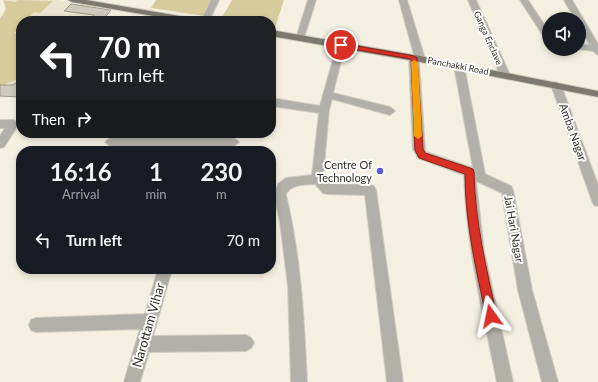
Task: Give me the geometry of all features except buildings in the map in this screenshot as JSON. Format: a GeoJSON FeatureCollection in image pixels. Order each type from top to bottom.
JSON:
{"type":"FeatureCollection","features":[{"type":"Feature","properties":{"kind":"main road"},"geometry":{"type":"LineString","coordinates":[[72,0],[167,16]]}},
{"type":"Feature","properties":{"kind":"main road","name":"Panchakki Road"},"geometry":{"type":"LineString","coordinates":[[276,34],[417,58],[598,94]]}},
{"type":"Feature","properties":{"kind":"street"},"geometry":{"type":"LineString","coordinates":[[207,16],[215,0]]}},
{"type":"Feature","properties":{"kind":"street"},"geometry":{"type":"LineString","coordinates":[[300,38],[312,0]]}},
{"type":"Feature","properties":{"kind":"street"},"geometry":{"type":"LineString","coordinates":[[403,0],[417,58],[419,150],[422,155],[475,174]]}},
{"type":"Feature","properties":{"kind":"street","name":"Ganga Enclave"},"geometry":{"type":"LineString","coordinates":[[472,0],[505,75]]}},
{"type":"Feature","properties":{"kind":"street"},"geometry":{"type":"LineString","coordinates":[[524,0],[542,27]]}},
{"type":"Feature","properties":{"kind":"street"},"geometry":{"type":"LineString","coordinates":[[568,0],[597,50]]}},
{"type":"Feature","properties":{"kind":"street"},"geometry":{"type":"LineString","coordinates":[[317,179],[324,110],[341,45]]}},
{"type":"Feature","properties":{"kind":"street"},"geometry":{"type":"LineString","coordinates":[[586,49],[597,50]]}},
{"type":"Feature","properties":{"kind":"street"},"geometry":{"type":"LineString","coordinates":[[459,66],[475,174],[470,197],[478,254],[505,382]]}},
{"type":"Feature","properties":{"kind":"street","name":"Amba Nagar"},"geometry":{"type":"LineString","coordinates":[[556,85],[598,201]]}},
{"type":"Feature","properties":{"kind":"street"},"geometry":{"type":"LineString","coordinates":[[328,95],[390,112]]}},
{"type":"Feature","properties":{"kind":"street"},"geometry":{"type":"LineString","coordinates":[[276,103],[324,110]]}},
{"type":"Feature","properties":{"kind":"street"},"geometry":{"type":"LineString","coordinates":[[0,124],[16,124]]}},
{"type":"Feature","properties":{"kind":"street"},"geometry":{"type":"LineString","coordinates":[[0,144],[16,125]]}},
{"type":"Feature","properties":{"kind":"street"},"geometry":{"type":"LineString","coordinates":[[110,142],[234,142]]}},
{"type":"Feature","properties":{"kind":"street","name":"Jai Hari Nagar"},"geometry":{"type":"LineString","coordinates":[[475,174],[507,190],[526,290],[550,382]]}},
{"type":"Feature","properties":{"kind":"street"},"geometry":{"type":"LineString","coordinates":[[299,382],[295,286],[286,222],[280,195],[282,188],[290,182],[317,179],[327,188],[370,190],[395,382]]}},
{"type":"Feature","properties":{"kind":"street","name":"Narottam Vihar"},"geometry":{"type":"LineString","coordinates":[[132,382],[163,274]]}},
{"type":"Feature","properties":{"kind":"street"},"geometry":{"type":"LineString","coordinates":[[36,325],[149,321]]}},
{"type":"Feature","properties":{"kind":"street"},"geometry":{"type":"LineString","coordinates":[[143,344],[246,343]]}},
{"type":"Feature","properties":{"kind":"shaded area"},"geometry":{"type":"Polygon","coordinates":[[[3,0],[59,0],[71,4],[111,10],[106,16],[16,16],[16,97],[0,96],[0,19],[6,9],[3,0]]]}},
{"type":"Feature","properties":{"kind":"shaded area"},"geometry":{"type":"Polygon","coordinates":[[[3,0],[15,2],[18,0],[53,1],[40,13],[34,12],[30,16],[16,16],[16,31],[14,33],[16,33],[16,80],[5,85],[0,85],[0,19],[6,9],[3,0]]]}},
{"type":"Feature","properties":{"kind":"shaded area"},"geometry":{"type":"Polygon","coordinates":[[[156,0],[213,0],[205,16],[151,8],[156,0]]]}},
{"type":"Feature","properties":{"kind":"shaded area"},"geometry":{"type":"Polygon","coordinates":[[[232,0],[284,0],[276,25],[276,16],[223,16],[232,0]]]}},
{"type":"Feature","properties":{"kind":"slow traffic"},"geometry":{"type":"LineString","coordinates":[[414,62],[418,136]]}},
{"type":"Feature","properties":{"kind":"place","name":"Centre Of Technology"},"geometry":{"type":"Point","coordinates":[380,171]}},
{"type":"Feature","properties":{"kind":"route"},"geometry":{"type":"LineString","coordinates":[[341,45],[414,58],[419,150],[422,155],[470,172],[470,197],[478,254],[491,316]]}}]}
